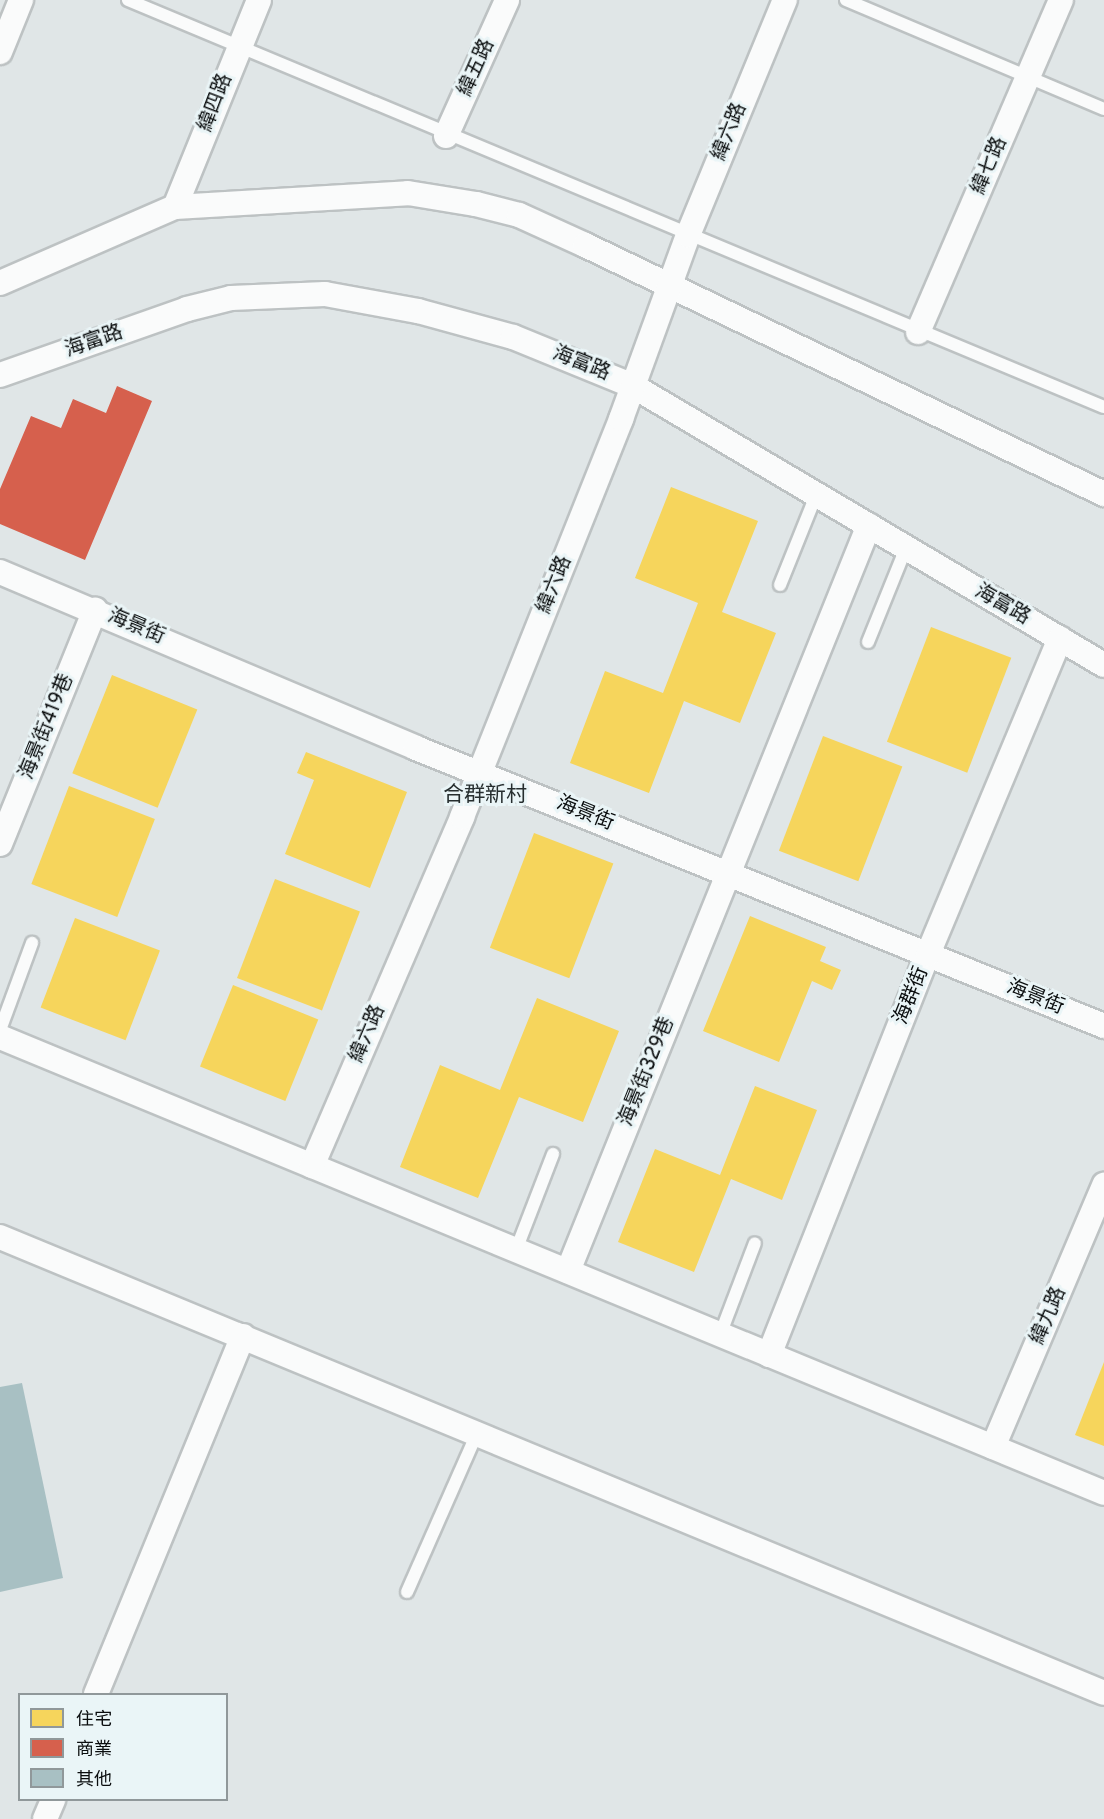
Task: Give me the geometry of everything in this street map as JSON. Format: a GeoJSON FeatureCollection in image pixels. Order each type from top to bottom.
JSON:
{"type":"FeatureCollection","features":[{"type":"Feature","properties":{"kind":"street"},"geometry":{"type":"LineString","coordinates":[[0,52],[21,0]]}},
{"type":"Feature","properties":{"kind":"street","name":"緯四路"},"geometry":{"type":"LineString","coordinates":[[176,207],[238,47],[259,0]]}},
{"type":"Feature","properties":{"kind":"street","name":"緯五路"},"geometry":{"type":"LineString","coordinates":[[446,136],[507,0]]}},
{"type":"Feature","properties":{"kind":"street","name":"緯六路"},"geometry":{"type":"LineString","coordinates":[[312,1166],[480,773],[633,386],[688,235],[785,0]]}},
{"type":"Feature","properties":{"kind":"street","name":"緯七路"},"geometry":{"type":"LineString","coordinates":[[918,332],[1061,0]]}},
{"type":"Feature","properties":{"kind":"street"},"geometry":{"type":"LineString","coordinates":[[0,283],[176,207],[408,193],[453,200],[519,215],[669,284],[1104,494]]}},
{"type":"Feature","properties":{"kind":"street","name":"海富路"},"geometry":{"type":"LineString","coordinates":[[0,375],[187,309],[231,298],[325,294],[418,311],[513,337],[633,386],[1104,665]]}},
{"type":"Feature","properties":{"kind":"street","name":"海景街329巷"},"geometry":{"type":"LineString","coordinates":[[568,1271],[726,872],[869,525]]}},
{"type":"Feature","properties":{"kind":"street","name":"海景街"},"geometry":{"type":"LineString","coordinates":[[0,572],[480,773],[1104,1026]]}},
{"type":"Feature","properties":{"kind":"street","name":"海景街419巷"},"geometry":{"type":"LineString","coordinates":[[0,844],[95,610]]}},
{"type":"Feature","properties":{"kind":"street","name":"海群街"},"geometry":{"type":"LineString","coordinates":[[769,1355],[928,954],[1060,639]]}},
{"type":"Feature","properties":{"kind":"street"},"geometry":{"type":"LineString","coordinates":[[0,1037],[1104,1493]]}},
{"type":"Feature","properties":{"kind":"street","name":"緯九路"},"geometry":{"type":"LineString","coordinates":[[993,1447],[1104,1185]]}},
{"type":"Feature","properties":{"kind":"street"},"geometry":{"type":"LineString","coordinates":[[0,1237],[1104,1692]]}},
{"type":"Feature","properties":{"kind":"street"},"geometry":{"type":"LineString","coordinates":[[97,1693],[243,1336]]}},
{"type":"Feature","properties":{"kind":"street"},"geometry":{"type":"LineString","coordinates":[[45,1819],[53,1801]]}},
{"type":"Feature","properties":{"kind":"lane"},"geometry":{"type":"LineString","coordinates":[[128,0],[446,136],[1104,407]]}},
{"type":"Feature","properties":{"kind":"lane"},"geometry":{"type":"LineString","coordinates":[[846,0],[1104,109]]}},
{"type":"Feature","properties":{"kind":"lane"},"geometry":{"type":"LineString","coordinates":[[780,585],[817,493]]}},
{"type":"Feature","properties":{"kind":"lane"},"geometry":{"type":"LineString","coordinates":[[868,642],[906,548]]}},
{"type":"Feature","properties":{"kind":"lane"},"geometry":{"type":"LineString","coordinates":[[0,1030],[32,943]]}},
{"type":"Feature","properties":{"kind":"lane"},"geometry":{"type":"LineString","coordinates":[[516,1250],[553,1154]]}},
{"type":"Feature","properties":{"kind":"lane"},"geometry":{"type":"LineString","coordinates":[[720,1335],[755,1243]]}},
{"type":"Feature","properties":{"kind":"lane"},"geometry":{"type":"LineString","coordinates":[[407,1592],[477,1433]]}},
{"type":"Feature","properties":{"kind":"building: 住宅"},"geometry":{"type":"Polygon","coordinates":[[[671,487],[758,521],[722,612],[776,633],[740,723],[684,701],[649,793],[570,763],[605,671],[663,693],[698,603],[635,578],[671,487]]]}},
{"type":"Feature","properties":{"kind":"building: 住宅"},"geometry":{"type":"Polygon","coordinates":[[[931,627],[1011,658],[967,773],[887,742],[931,627]]]}},
{"type":"Feature","properties":{"kind":"building: 住宅"},"geometry":{"type":"Polygon","coordinates":[[[112,675],[197,709],[158,808],[72,773],[112,675]]]}},
{"type":"Feature","properties":{"kind":"building: 住宅"},"geometry":{"type":"Polygon","coordinates":[[[823,736],[902,766],[858,881],[779,851],[823,736]]]}},
{"type":"Feature","properties":{"kind":"building: 住宅"},"geometry":{"type":"Polygon","coordinates":[[[306,752],[407,792],[370,888],[285,854],[314,780],[297,773],[306,752]]]}},
{"type":"Feature","properties":{"kind":"building: 住宅"},"geometry":{"type":"Polygon","coordinates":[[[69,786],[155,819],[117,917],[31,884],[69,786]]]}},
{"type":"Feature","properties":{"kind":"building: 住宅"},"geometry":{"type":"Polygon","coordinates":[[[534,833],[613,863],[569,978],[490,948],[534,833]]]}},
{"type":"Feature","properties":{"kind":"building: 住宅"},"geometry":{"type":"Polygon","coordinates":[[[275,879],[360,912],[322,1011],[237,978],[275,879]]]}},
{"type":"Feature","properties":{"kind":"building: 住宅"},"geometry":{"type":"Polygon","coordinates":[[[750,916],[826,947],[820,961],[841,970],[832,990],[812,981],[779,1062],[703,1031],[750,916]]]}},
{"type":"Feature","properties":{"kind":"building: 住宅"},"geometry":{"type":"Polygon","coordinates":[[[75,918],[160,951],[126,1040],[41,1008],[75,918]]]}},
{"type":"Feature","properties":{"kind":"building: 住宅"},"geometry":{"type":"Polygon","coordinates":[[[233,985],[318,1019],[285,1101],[200,1067],[233,985]]]}},
{"type":"Feature","properties":{"kind":"building: 住宅"},"geometry":{"type":"Polygon","coordinates":[[[537,998],[619,1031],[583,1122],[519,1097],[478,1198],[400,1167],[440,1065],[500,1090],[537,998]]]}},
{"type":"Feature","properties":{"kind":"building: 住宅"},"geometry":{"type":"Polygon","coordinates":[[[755,1086],[817,1110],[782,1200],[731,1179],[694,1272],[618,1242],[655,1149],[720,1175],[755,1086]]]}},
{"type":"Feature","properties":{"kind":"building: 住宅"},"geometry":{"type":"Polygon","coordinates":[[[1104,1362],[1104,1446],[1075,1435],[1104,1362]]]}},
{"type":"Feature","properties":{"kind":"building: 商業"},"geometry":{"type":"Polygon","coordinates":[[[117,386],[152,401],[85,560],[0,524],[0,489],[31,416],[61,428],[73,399],[106,413],[117,386]]]}},
{"type":"Feature","properties":{"kind":"building: 其他"},"geometry":{"type":"Polygon","coordinates":[[[22,1383],[63,1578],[0,1592],[0,1387],[22,1383]]]}},
{"type":"Feature","properties":{"kind":"district","name":"合群新村"},"geometry":{"type":"Point","coordinates":[485,796]}}]}
